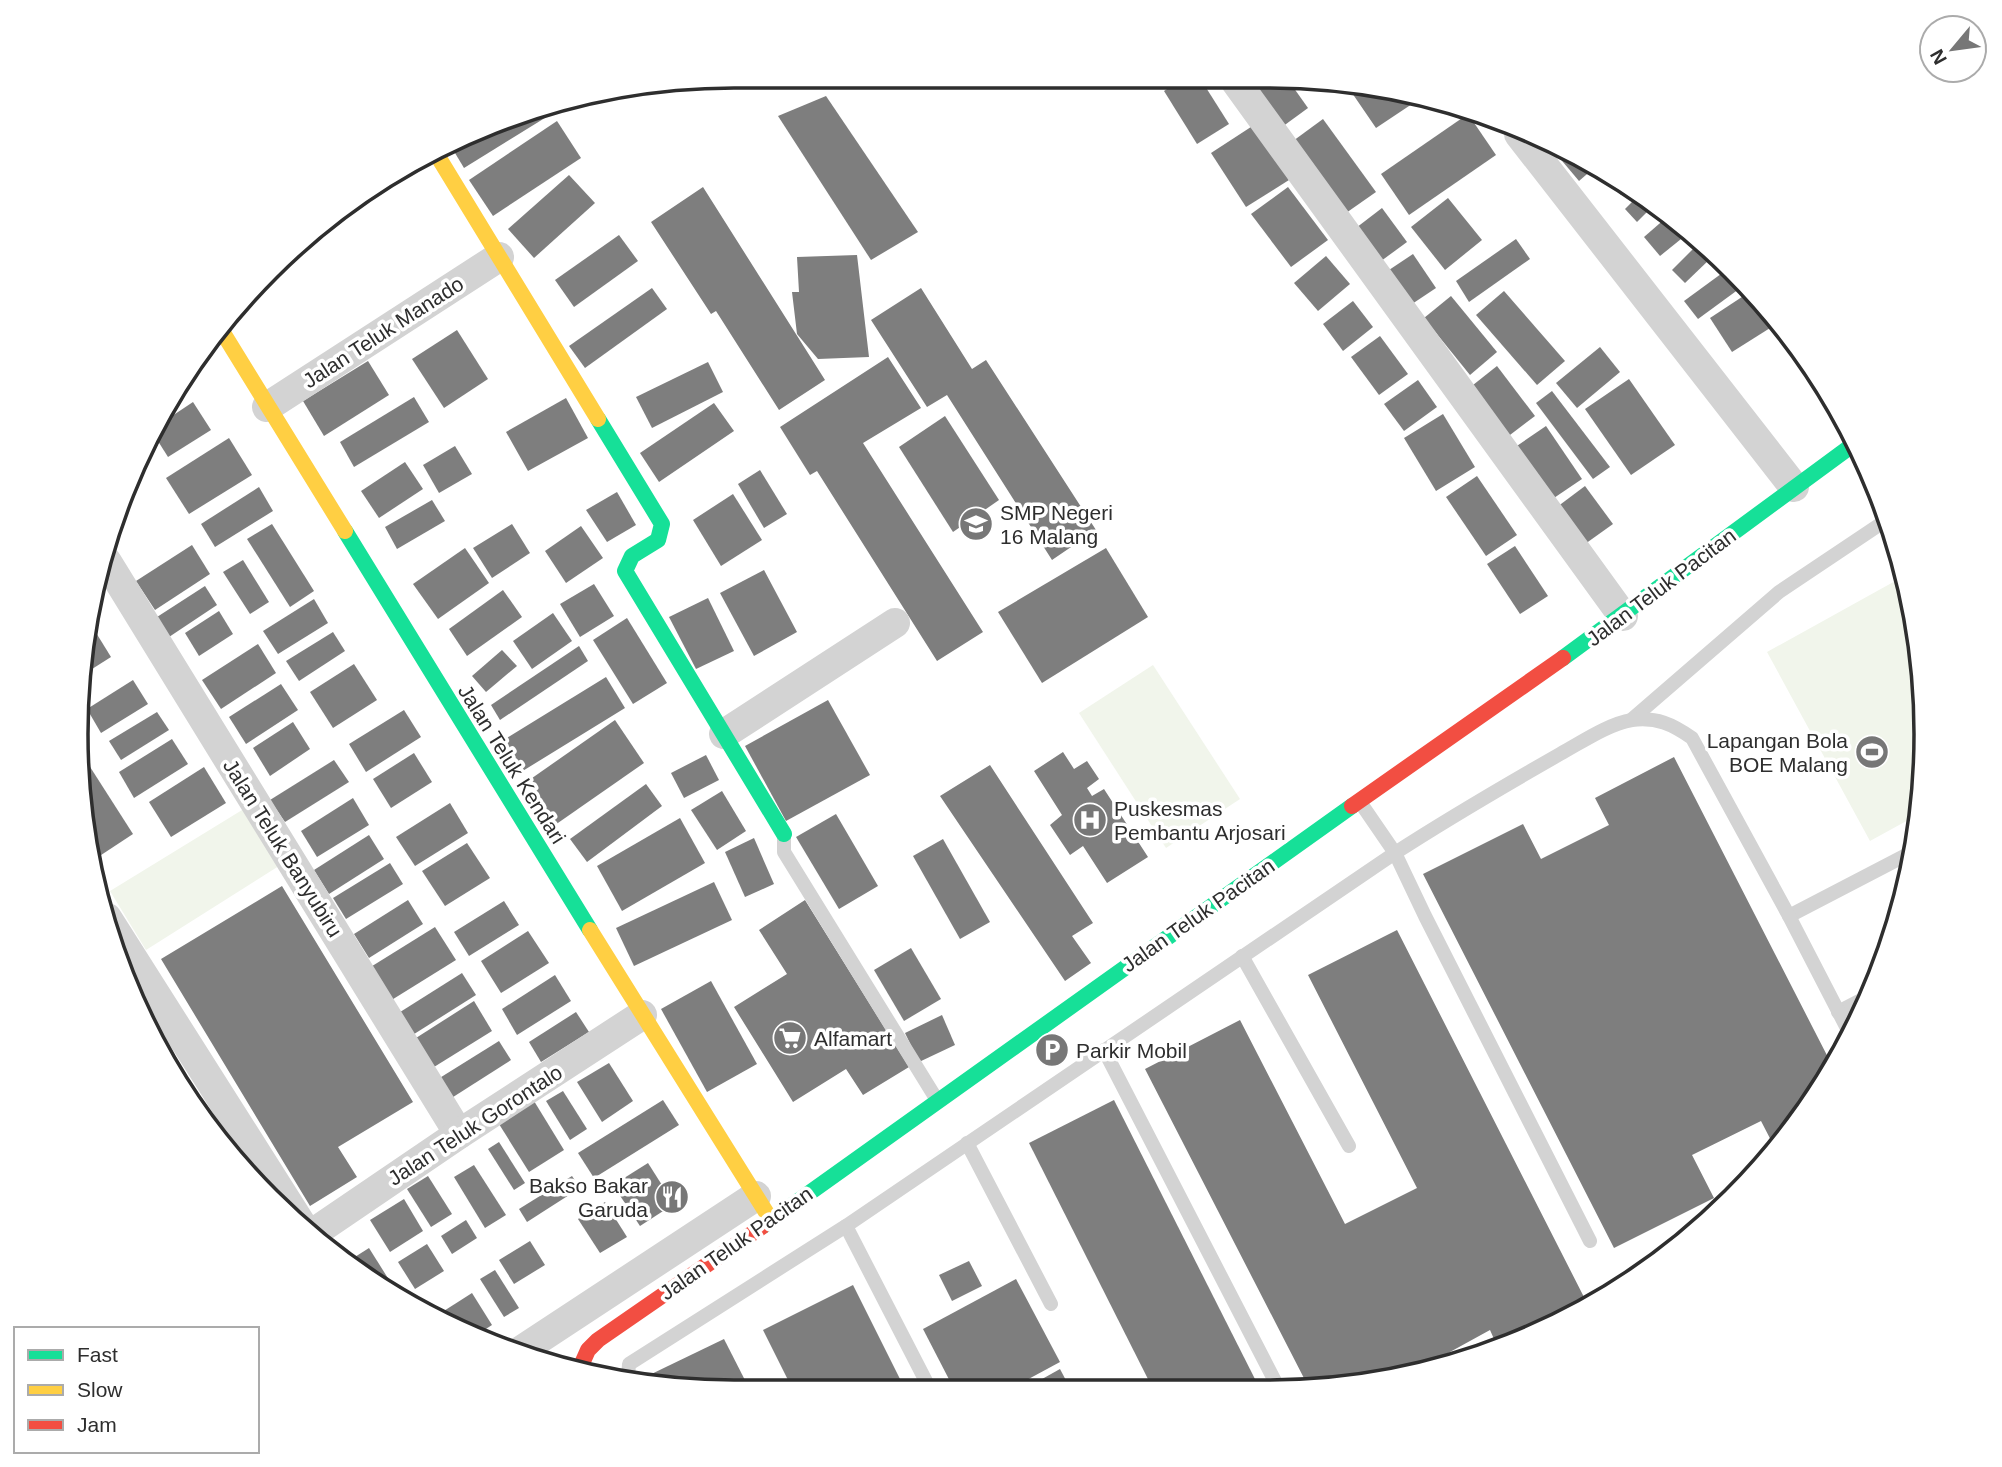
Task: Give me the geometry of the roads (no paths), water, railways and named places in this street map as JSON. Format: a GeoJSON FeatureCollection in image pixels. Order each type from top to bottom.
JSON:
{"type":"FeatureCollection","features":[{"type":"Feature","properties":{"kind":"street"},"geometry":{"type":"LineString","coordinates":[[1240,88],[1623,616]]}},
{"type":"Feature","properties":{"kind":"street"},"geometry":{"type":"LineString","coordinates":[[1524,141],[1794,487]]}},
{"type":"Feature","properties":{"kind":"street"},"geometry":{"type":"LineString","coordinates":[[440,158],[662,524],[658,540],[630,558],[625,564],[625,571],[783,834]]}},
{"type":"Feature","properties":{"kind":"street","name":"Jalan Teluk Manado"},"geometry":{"type":"LineString","coordinates":[[267,407],[499,257]]}},
{"type":"Feature","properties":{"kind":"street","name":"Jalan Teluk Kendari"},"geometry":{"type":"LineString","coordinates":[[225,336],[763,1208]]}},
{"type":"Feature","properties":{"kind":"street","name":"Jalan Teluk Pacitan"},"geometry":{"type":"LineString","coordinates":[[529,1346],[937,1101],[1623,616],[1848,448]]}},
{"type":"Feature","properties":{"kind":"street","name":"Jalan Teluk Banyubiru"},"geometry":{"type":"LineString","coordinates":[[110,567],[459,1134]]}},
{"type":"Feature","properties":{"kind":"street"},"geometry":{"type":"LineString","coordinates":[[724,734],[895,623]]}},
{"type":"Feature","properties":{"kind":"street"},"geometry":{"type":"LineString","coordinates":[[122,942],[285,1198]]}},
{"type":"Feature","properties":{"kind":"street","name":"Jalan Teluk Gorontalo"},"geometry":{"type":"LineString","coordinates":[[319,1228],[642,1015]]}},
{"type":"Feature","properties":{"kind":"street","name":"Jalan Teluk Pacitan"},"geometry":{"type":"LineString","coordinates":[[581,1361],[598,1340],[763,1208]]}},
{"type":"Feature","properties":{"kind":"lane"},"geometry":{"type":"LineString","coordinates":[[1631,720],[1779,592],[1880,525]]}},
{"type":"Feature","properties":{"kind":"lane"},"geometry":{"type":"LineString","coordinates":[[629,1371],[629,1364],[846,1226],[1395,853],[1516,779],[1614,726],[1631,720],[1659,720],[1674,725],[1692,737],[1845,1025]]}},
{"type":"Feature","properties":{"kind":"lane"},"geometry":{"type":"LineString","coordinates":[[1360,802],[1395,853],[1590,1241]]}},
{"type":"Feature","properties":{"kind":"lane"},"geometry":{"type":"LineString","coordinates":[[783,834],[783,852],[937,1101]]}},
{"type":"Feature","properties":{"kind":"lane"},"geometry":{"type":"LineString","coordinates":[[1789,916],[1903,857]]}},
{"type":"Feature","properties":{"kind":"lane"},"geometry":{"type":"LineString","coordinates":[[1242,956],[1349,1146]]}},
{"type":"Feature","properties":{"kind":"lane"},"geometry":{"type":"LineString","coordinates":[[1838,1012],[1855,1003]]}},
{"type":"Feature","properties":{"kind":"lane"},"geometry":{"type":"LineString","coordinates":[[1104,1050],[1274,1380]]}},
{"type":"Feature","properties":{"kind":"lane"},"geometry":{"type":"LineString","coordinates":[[967,1143],[1051,1304]]}},
{"type":"Feature","properties":{"kind":"lane"},"geometry":{"type":"LineString","coordinates":[[846,1226],[925,1380]]}},
{"type":"Feature","properties":{"kind":"place","name":"SMP Negeri 16 Malang"},"geometry":{"type":"Point","coordinates":[976,524]}},
{"type":"Feature","properties":{"kind":"place","name":"Lapangan Bola BOE Malang"},"geometry":{"type":"Point","coordinates":[1872,752]}},
{"type":"Feature","properties":{"kind":"place","name":"Puskesmas Pembantu Arjosari"},"geometry":{"type":"Point","coordinates":[1090,820]}},
{"type":"Feature","properties":{"kind":"place","name":"Alfamart"},"geometry":{"type":"Point","coordinates":[790,1038]}},
{"type":"Feature","properties":{"kind":"place","name":"Parkir Mobil"},"geometry":{"type":"Point","coordinates":[1052,1050]}},
{"type":"Feature","properties":{"kind":"place","name":"Bakso Bakar Garuda"},"geometry":{"type":"Point","coordinates":[672,1197]}}]}
